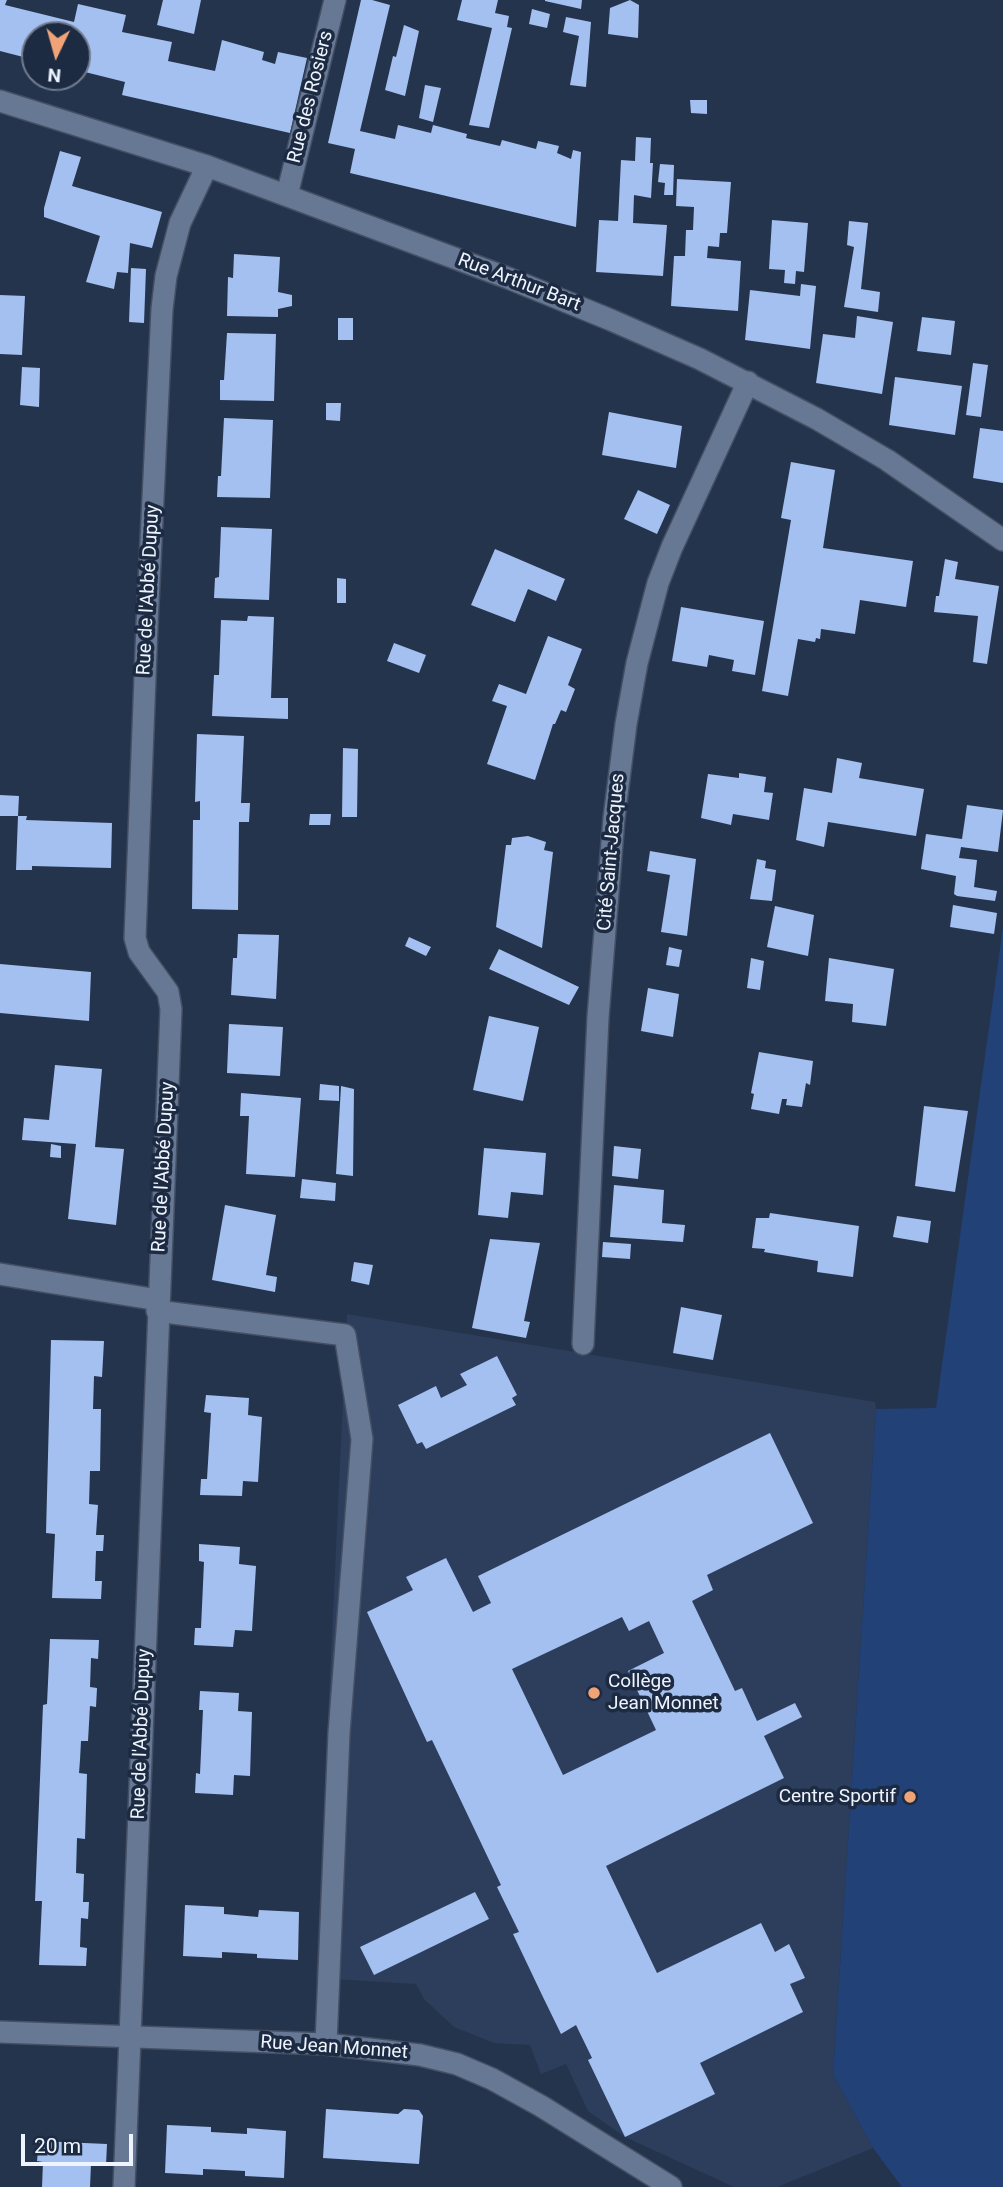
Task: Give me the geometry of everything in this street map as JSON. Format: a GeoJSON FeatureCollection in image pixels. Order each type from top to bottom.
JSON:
{"type":"FeatureCollection","features":[{"type":"Feature","properties":{"kind":"street","name":"Rue des Rosiers"},"geometry":{"type":"LineString","coordinates":[[288,195],[335,0]]}},
{"type":"Feature","properties":{"kind":"street","name":"Rue Arthur Bart"},"geometry":{"type":"LineString","coordinates":[[0,101],[207,166],[288,195],[611,320],[748,382],[817,419],[887,460],[1003,540]]}},
{"type":"Feature","properties":{"kind":"street","name":"Rue de l'Abbé Dupuy"},"geometry":{"type":"LineString","coordinates":[[124,2187],[171,1009],[168,992],[139,952],[135,938],[146,625],[166,275],[180,223],[207,166]]}},
{"type":"Feature","properties":{"kind":"street","name":"Cité Saint-Jacques"},"geometry":{"type":"LineString","coordinates":[[583,1344],[598,1017],[614,818],[626,724],[658,583],[748,382]]}},
{"type":"Feature","properties":{"kind":"street"},"geometry":{"type":"LineString","coordinates":[[0,1274],[158,1306],[345,1335],[362,1439],[339,1733],[326,2044]]}},
{"type":"Feature","properties":{"kind":"street","name":"Rue Jean Monnet"},"geometry":{"type":"LineString","coordinates":[[0,2032],[326,2044],[420,2054],[457,2064],[492,2079],[541,2106],[671,2187]]}},
{"type":"Feature","properties":{"kind":"shaded area","name":"Centre Sportif"},"geometry":{"type":"Polygon","coordinates":[[[1003,927],[1003,2187],[902,2187],[873,2148],[833,2074],[876,1409],[936,1408],[1003,927]]]}},
{"type":"Feature","properties":{"kind":"shaded area","name":"Collège Jean Monnet"},"geometry":{"type":"Polygon","coordinates":[[[347,1314],[875,1402],[833,2074],[873,2148],[777,2187],[734,2187],[625,2137],[588,2111],[566,2064],[541,2074],[530,2045],[494,2043],[454,2027],[424,1999],[416,1984],[316,1978],[347,1314]]]}},
{"type":"Feature","properties":{"kind":"building"},"geometry":{"type":"Polygon","coordinates":[[[0,0],[7,0],[5,5],[70,21],[21,21],[21,56],[0,51],[0,0]]]}},
{"type":"Feature","properties":{"kind":"building"},"geometry":{"type":"Polygon","coordinates":[[[163,0],[201,0],[194,34],[157,25],[163,0]]]}},
{"type":"Feature","properties":{"kind":"building"},"geometry":{"type":"Polygon","coordinates":[[[361,0],[390,5],[360,131],[395,139],[398,125],[431,133],[433,125],[467,134],[466,138],[500,146],[502,140],[536,149],[538,141],[559,146],[557,153],[571,159],[573,150],[581,152],[576,227],[350,173],[355,149],[328,143],[361,0]]]}},
{"type":"Feature","properties":{"kind":"building"},"geometry":{"type":"Polygon","coordinates":[[[462,0],[498,0],[495,13],[509,16],[507,27],[512,28],[489,128],[469,125],[492,28],[457,20],[462,0]]]}},
{"type":"Feature","properties":{"kind":"building"},"geometry":{"type":"Polygon","coordinates":[[[582,0],[581,9],[545,1],[582,0]]]}},
{"type":"Feature","properties":{"kind":"building"},"geometry":{"type":"Polygon","coordinates":[[[630,0],[639,5],[638,38],[608,34],[610,8],[630,0]]]}},
{"type":"Feature","properties":{"kind":"building"},"geometry":{"type":"Polygon","coordinates":[[[78,4],[126,15],[122,32],[172,42],[168,61],[215,71],[222,40],[264,52],[262,60],[275,64],[278,52],[307,58],[290,133],[122,95],[125,82],[91,74],[91,21],[74,21],[78,4]]]}},
{"type":"Feature","properties":{"kind":"building"},"geometry":{"type":"Polygon","coordinates":[[[532,9],[550,14],[547,28],[529,24],[532,9]]]}},
{"type":"Feature","properties":{"kind":"building"},"geometry":{"type":"Polygon","coordinates":[[[566,17],[591,22],[586,87],[570,85],[579,36],[563,32],[566,17]]]}},
{"type":"Feature","properties":{"kind":"building"},"geometry":{"type":"Polygon","coordinates":[[[404,25],[419,31],[405,96],[385,90],[404,25]]]}},
{"type":"Feature","properties":{"kind":"building"},"geometry":{"type":"Polygon","coordinates":[[[425,85],[441,88],[433,122],[419,118],[425,85]]]}},
{"type":"Feature","properties":{"kind":"building"},"geometry":{"type":"Polygon","coordinates":[[[690,100],[707,100],[707,114],[691,113],[690,100]]]}},
{"type":"Feature","properties":{"kind":"building"},"geometry":{"type":"Polygon","coordinates":[[[636,137],[651,138],[650,163],[653,163],[651,198],[634,195],[633,223],[667,225],[663,276],[596,272],[599,220],[618,221],[621,160],[635,161],[636,137]]]}},
{"type":"Feature","properties":{"kind":"building"},"geometry":{"type":"Polygon","coordinates":[[[60,151],[81,157],[72,186],[162,212],[152,248],[130,243],[128,273],[117,272],[114,289],[86,282],[100,236],[44,217],[44,208],[60,151]]]}},
{"type":"Feature","properties":{"kind":"building"},"geometry":{"type":"Polygon","coordinates":[[[660,164],[674,165],[673,195],[664,195],[665,183],[658,182],[660,164]]]}},
{"type":"Feature","properties":{"kind":"building"},"geometry":{"type":"Polygon","coordinates":[[[677,179],[731,182],[727,233],[720,233],[719,247],[708,246],[707,258],[741,261],[738,311],[671,306],[674,256],[685,256],[686,230],[693,230],[694,207],[676,206],[677,179]]]}},
{"type":"Feature","properties":{"kind":"building"},"geometry":{"type":"Polygon","coordinates":[[[772,220],[808,223],[804,272],[796,271],[795,284],[784,283],[785,270],[769,269],[772,220]]]}},
{"type":"Feature","properties":{"kind":"building"},"geometry":{"type":"Polygon","coordinates":[[[849,221],[868,223],[861,289],[880,292],[878,312],[844,307],[854,247],[847,245],[849,221]]]}},
{"type":"Feature","properties":{"kind":"building"},"geometry":{"type":"Polygon","coordinates":[[[234,254],[280,257],[278,292],[292,295],[292,306],[278,309],[278,317],[227,316],[228,277],[233,278],[234,254]]]}},
{"type":"Feature","properties":{"kind":"building"},"geometry":{"type":"Polygon","coordinates":[[[131,268],[146,269],[144,323],[129,322],[131,268]]]}},
{"type":"Feature","properties":{"kind":"building"},"geometry":{"type":"Polygon","coordinates":[[[801,284],[816,286],[810,349],[745,340],[750,290],[800,296],[801,284]]]}},
{"type":"Feature","properties":{"kind":"building"},"geometry":{"type":"Polygon","coordinates":[[[0,295],[25,296],[22,355],[0,354],[0,295]]]}},
{"type":"Feature","properties":{"kind":"building"},"geometry":{"type":"Polygon","coordinates":[[[857,316],[893,322],[882,394],[816,383],[823,334],[855,338],[857,316]]]}},
{"type":"Feature","properties":{"kind":"building"},"geometry":{"type":"Polygon","coordinates":[[[922,317],[955,321],[951,355],[917,351],[922,317]]]}},
{"type":"Feature","properties":{"kind":"building"},"geometry":{"type":"Polygon","coordinates":[[[338,318],[353,318],[353,340],[338,340],[338,318]]]}},
{"type":"Feature","properties":{"kind":"building"},"geometry":{"type":"Polygon","coordinates":[[[227,333],[276,334],[274,401],[220,400],[227,333]]]}},
{"type":"Feature","properties":{"kind":"building"},"geometry":{"type":"Polygon","coordinates":[[[973,363],[988,365],[981,417],[966,415],[973,363]]]}},
{"type":"Feature","properties":{"kind":"building"},"geometry":{"type":"Polygon","coordinates":[[[22,367],[40,368],[39,407],[20,405],[22,367]]]}},
{"type":"Feature","properties":{"kind":"building"},"geometry":{"type":"Polygon","coordinates":[[[895,377],[962,386],[955,435],[889,425],[895,377]]]}},
{"type":"Feature","properties":{"kind":"building"},"geometry":{"type":"Polygon","coordinates":[[[326,403],[341,403],[340,421],[326,420],[326,403]]]}},
{"type":"Feature","properties":{"kind":"building"},"geometry":{"type":"Polygon","coordinates":[[[609,412],[682,426],[676,468],[602,455],[609,412]]]}},
{"type":"Feature","properties":{"kind":"building"},"geometry":{"type":"Polygon","coordinates":[[[224,418],[273,420],[270,498],[217,497],[218,476],[221,476],[224,418]]]}},
{"type":"Feature","properties":{"kind":"building"},"geometry":{"type":"Polygon","coordinates":[[[980,428],[1003,431],[1003,483],[973,478],[980,428]]]}},
{"type":"Feature","properties":{"kind":"building"},"geometry":{"type":"Polygon","coordinates":[[[791,462],[835,470],[823,548],[913,561],[906,607],[860,600],[855,634],[821,629],[820,639],[816,638],[815,642],[798,639],[788,696],[762,691],[791,520],[781,518],[791,462]]]}},
{"type":"Feature","properties":{"kind":"building"},"geometry":{"type":"Polygon","coordinates":[[[638,490],[670,505],[657,534],[624,519],[638,490]]]}},
{"type":"Feature","properties":{"kind":"building"},"geometry":{"type":"Polygon","coordinates":[[[221,527],[272,529],[269,600],[214,598],[215,578],[219,577],[221,527]]]}},
{"type":"Feature","properties":{"kind":"building"},"geometry":{"type":"Polygon","coordinates":[[[495,549],[565,579],[556,601],[528,589],[515,622],[471,605],[495,549]]]}},
{"type":"Feature","properties":{"kind":"building"},"geometry":{"type":"Polygon","coordinates":[[[945,559],[958,562],[955,579],[999,586],[987,664],[973,662],[978,616],[934,612],[945,559]]]}},
{"type":"Feature","properties":{"kind":"building"},"geometry":{"type":"Polygon","coordinates":[[[337,578],[346,579],[346,603],[337,603],[337,578]]]}},
{"type":"Feature","properties":{"kind":"building"},"geometry":{"type":"Polygon","coordinates":[[[681,607],[764,621],[755,675],[732,671],[734,660],[709,655],[707,667],[672,661],[681,607]]]}},
{"type":"Feature","properties":{"kind":"building"},"geometry":{"type":"Polygon","coordinates":[[[248,616],[274,617],[271,698],[288,698],[288,719],[212,716],[214,675],[219,675],[221,620],[247,621],[248,616]]]}},
{"type":"Feature","properties":{"kind":"building"},"geometry":{"type":"Polygon","coordinates":[[[548,636],[582,649],[568,685],[575,689],[566,712],[561,710],[553,724],[535,780],[487,764],[507,706],[492,701],[499,684],[526,694],[548,636]]]}},
{"type":"Feature","properties":{"kind":"building"},"geometry":{"type":"Polygon","coordinates":[[[394,643],[426,655],[419,673],[387,661],[394,643]]]}},
{"type":"Feature","properties":{"kind":"building"},"geometry":{"type":"Polygon","coordinates":[[[197,734],[244,736],[241,803],[250,803],[249,822],[239,822],[238,910],[192,909],[193,820],[200,820],[200,801],[195,802],[197,734]]]}},
{"type":"Feature","properties":{"kind":"building"},"geometry":{"type":"Polygon","coordinates":[[[343,748],[358,749],[357,817],[342,817],[343,748]]]}},
{"type":"Feature","properties":{"kind":"building"},"geometry":{"type":"Polygon","coordinates":[[[837,758],[862,763],[859,778],[924,789],[916,836],[828,822],[824,847],[796,840],[804,788],[832,793],[837,758]]]}},
{"type":"Feature","properties":{"kind":"building"},"geometry":{"type":"Polygon","coordinates":[[[739,773],[766,777],[764,792],[773,793],[769,820],[733,814],[731,825],[701,818],[708,774],[739,778],[739,773]]]}},
{"type":"Feature","properties":{"kind":"building"},"geometry":{"type":"Polygon","coordinates":[[[0,795],[19,796],[18,816],[0,816],[0,795]]]}},
{"type":"Feature","properties":{"kind":"building"},"geometry":{"type":"Polygon","coordinates":[[[967,805],[1003,810],[998,852],[961,847],[959,858],[977,860],[974,887],[997,891],[995,901],[957,896],[954,894],[956,876],[921,869],[926,834],[962,839],[967,805]]]}},
{"type":"Feature","properties":{"kind":"building"},"geometry":{"type":"Polygon","coordinates":[[[310,814],[331,814],[330,825],[309,825],[310,814]]]}},
{"type":"Feature","properties":{"kind":"building"},"geometry":{"type":"Polygon","coordinates":[[[18,816],[27,816],[26,820],[112,823],[111,868],[32,866],[32,870],[16,870],[18,816]]]}},
{"type":"Feature","properties":{"kind":"building"},"geometry":{"type":"Polygon","coordinates":[[[528,836],[546,842],[544,850],[553,852],[542,948],[496,927],[506,845],[511,845],[512,838],[528,836]]]}},
{"type":"Feature","properties":{"kind":"building"},"geometry":{"type":"Polygon","coordinates":[[[650,851],[696,859],[687,936],[661,932],[670,875],[647,871],[650,851]]]}},
{"type":"Feature","properties":{"kind":"building"},"geometry":{"type":"Polygon","coordinates":[[[757,859],[766,861],[765,868],[776,870],[772,901],[750,899],[757,859]]]}},
{"type":"Feature","properties":{"kind":"building"},"geometry":{"type":"Polygon","coordinates":[[[953,905],[997,913],[994,934],[950,927],[953,905]]]}},
{"type":"Feature","properties":{"kind":"building"},"geometry":{"type":"Polygon","coordinates":[[[775,906],[814,915],[808,956],[767,947],[775,906]]]}},
{"type":"Feature","properties":{"kind":"building"},"geometry":{"type":"Polygon","coordinates":[[[238,934],[279,935],[276,999],[231,995],[233,958],[237,958],[238,934]]]}},
{"type":"Feature","properties":{"kind":"building"},"geometry":{"type":"Polygon","coordinates":[[[409,937],[431,947],[426,956],[405,946],[409,937]]]}},
{"type":"Feature","properties":{"kind":"building"},"geometry":{"type":"Polygon","coordinates":[[[669,947],[682,950],[679,967],[666,965],[669,947]]]}},
{"type":"Feature","properties":{"kind":"building"},"geometry":{"type":"Polygon","coordinates":[[[499,949],[579,987],[569,1005],[489,969],[499,949]]]}},
{"type":"Feature","properties":{"kind":"building"},"geometry":{"type":"Polygon","coordinates":[[[751,958],[764,961],[760,990],[747,988],[751,958]]]}},
{"type":"Feature","properties":{"kind":"building"},"geometry":{"type":"Polygon","coordinates":[[[829,958],[894,969],[886,1026],[852,1022],[853,1004],[825,1001],[829,958]]]}},
{"type":"Feature","properties":{"kind":"building"},"geometry":{"type":"Polygon","coordinates":[[[0,964],[91,972],[89,1021],[0,1013],[0,964]]]}},
{"type":"Feature","properties":{"kind":"building"},"geometry":{"type":"Polygon","coordinates":[[[648,988],[679,994],[673,1037],[641,1031],[648,988]]]}},
{"type":"Feature","properties":{"kind":"building"},"geometry":{"type":"Polygon","coordinates":[[[489,1016],[539,1027],[523,1101],[473,1090],[489,1016]]]}},
{"type":"Feature","properties":{"kind":"building"},"geometry":{"type":"Polygon","coordinates":[[[229,1024],[283,1027],[280,1076],[227,1073],[229,1024]]]}},
{"type":"Feature","properties":{"kind":"building"},"geometry":{"type":"Polygon","coordinates":[[[759,1052],[813,1061],[810,1085],[806,1083],[802,1107],[786,1105],[787,1099],[782,1099],[779,1114],[751,1109],[754,1094],[751,1093],[759,1052]]]}},
{"type":"Feature","properties":{"kind":"building"},"geometry":{"type":"Polygon","coordinates":[[[55,1065],[102,1069],[95,1147],[124,1149],[116,1225],[68,1219],[76,1144],[22,1140],[24,1118],[49,1120],[55,1065]]]}},
{"type":"Feature","properties":{"kind":"building"},"geometry":{"type":"Polygon","coordinates":[[[320,1084],[339,1086],[339,1101],[319,1100],[320,1084]]]}},
{"type":"Feature","properties":{"kind":"building"},"geometry":{"type":"Polygon","coordinates":[[[341,1086],[354,1089],[353,1176],[336,1174],[341,1086]]]}},
{"type":"Feature","properties":{"kind":"building"},"geometry":{"type":"Polygon","coordinates":[[[241,1093],[301,1098],[295,1177],[246,1174],[249,1116],[240,1116],[241,1093]]]}},
{"type":"Feature","properties":{"kind":"building"},"geometry":{"type":"Polygon","coordinates":[[[924,1106],[968,1111],[955,1192],[915,1186],[924,1106]]]}},
{"type":"Feature","properties":{"kind":"building"},"geometry":{"type":"Polygon","coordinates":[[[51,1144],[61,1146],[61,1158],[50,1157],[51,1144]]]}},
{"type":"Feature","properties":{"kind":"building"},"geometry":{"type":"Polygon","coordinates":[[[614,1146],[641,1149],[638,1179],[612,1176],[614,1146]]]}},
{"type":"Feature","properties":{"kind":"building"},"geometry":{"type":"Polygon","coordinates":[[[484,1148],[546,1153],[543,1195],[511,1192],[508,1218],[478,1215],[484,1148]]]}},
{"type":"Feature","properties":{"kind":"building"},"geometry":{"type":"Polygon","coordinates":[[[302,1179],[336,1183],[335,1201],[300,1198],[302,1179]]]}},
{"type":"Feature","properties":{"kind":"building"},"geometry":{"type":"Polygon","coordinates":[[[614,1185],[664,1190],[662,1223],[685,1225],[683,1242],[610,1237],[614,1185]]]}},
{"type":"Feature","properties":{"kind":"building"},"geometry":{"type":"Polygon","coordinates":[[[225,1205],[276,1215],[266,1275],[277,1277],[275,1292],[212,1280],[225,1205]]]}},
{"type":"Feature","properties":{"kind":"building"},"geometry":{"type":"Polygon","coordinates":[[[770,1213],[859,1226],[853,1277],[817,1272],[818,1261],[752,1248],[756,1218],[769,1218],[770,1213]]]}},
{"type":"Feature","properties":{"kind":"building"},"geometry":{"type":"Polygon","coordinates":[[[897,1216],[931,1221],[928,1243],[893,1237],[897,1216]]]}},
{"type":"Feature","properties":{"kind":"building"},"geometry":{"type":"Polygon","coordinates":[[[490,1239],[540,1243],[524,1321],[530,1322],[526,1338],[472,1328],[490,1239]]]}},
{"type":"Feature","properties":{"kind":"building"},"geometry":{"type":"Polygon","coordinates":[[[603,1242],[631,1244],[630,1259],[602,1257],[603,1242]]]}},
{"type":"Feature","properties":{"kind":"building"},"geometry":{"type":"Polygon","coordinates":[[[354,1262],[373,1265],[369,1285],[351,1281],[354,1262]]]}},
{"type":"Feature","properties":{"kind":"building"},"geometry":{"type":"Polygon","coordinates":[[[681,1307],[722,1315],[713,1360],[673,1353],[681,1307]]]}},
{"type":"Feature","properties":{"kind":"building"},"geometry":{"type":"Polygon","coordinates":[[[51,1340],[104,1341],[102,1377],[94,1376],[93,1409],[101,1409],[100,1471],[90,1471],[89,1504],[98,1505],[96,1535],[104,1535],[103,1551],[96,1551],[95,1581],[102,1581],[101,1599],[52,1598],[55,1534],[46,1533],[51,1340]]]}},
{"type":"Feature","properties":{"kind":"building"},"geometry":{"type":"Polygon","coordinates":[[[497,1356],[517,1395],[512,1398],[516,1405],[426,1449],[422,1442],[417,1444],[398,1405],[436,1386],[441,1398],[467,1385],[460,1374],[497,1356]]]}},
{"type":"Feature","properties":{"kind":"building"},"geometry":{"type":"Polygon","coordinates":[[[206,1395],[249,1398],[248,1415],[262,1417],[258,1482],[243,1481],[242,1496],[200,1495],[201,1479],[207,1479],[211,1413],[204,1412],[206,1395]]]}},
{"type":"Feature","properties":{"kind":"building"},"geometry":{"type":"Polygon","coordinates":[[[770,1433],[813,1523],[707,1575],[713,1590],[692,1601],[735,1691],[742,1688],[757,1721],[795,1703],[802,1717],[764,1736],[784,1778],[606,1866],[657,1973],[761,1923],[775,1952],[789,1944],[805,1978],[790,1984],[803,2012],[700,2063],[715,2094],[625,2137],[588,2060],[592,2058],[576,2025],[561,2034],[513,1934],[519,1932],[497,1887],[501,1885],[432,1740],[427,1742],[367,1612],[413,1590],[406,1577],[446,1558],[473,1612],[491,1603],[478,1576],[770,1433]],[[622,1617],[512,1669],[563,1775],[656,1730],[628,1671],[664,1653],[649,1621],[629,1631],[622,1617]]]}},
{"type":"Feature","properties":{"kind":"building"},"geometry":{"type":"Polygon","coordinates":[[[199,1544],[240,1547],[239,1564],[256,1566],[252,1631],[235,1630],[233,1647],[194,1645],[195,1628],[201,1628],[204,1562],[199,1561],[199,1544]]]}},
{"type":"Feature","properties":{"kind":"building"},"geometry":{"type":"Polygon","coordinates":[[[50,1639],[99,1640],[98,1659],[91,1658],[90,1687],[97,1688],[96,1707],[90,1706],[88,1741],[81,1741],[79,1773],[87,1774],[85,1839],[77,1838],[76,1873],[84,1874],[83,1902],[89,1902],[88,1919],[81,1918],[80,1947],[87,1948],[86,1966],[39,1965],[42,1901],[35,1901],[43,1705],[47,1704],[50,1639]]]}},
{"type":"Feature","properties":{"kind":"building"},"geometry":{"type":"Polygon","coordinates":[[[200,1691],[239,1693],[238,1711],[252,1712],[250,1776],[234,1775],[233,1795],[195,1793],[196,1773],[200,1774],[203,1710],[199,1710],[200,1691]]]}},
{"type":"Feature","properties":{"kind":"building"},"geometry":{"type":"Polygon","coordinates":[[[475,1892],[489,1919],[374,1975],[360,1947],[475,1892]]]}},
{"type":"Feature","properties":{"kind":"building"},"geometry":{"type":"Polygon","coordinates":[[[185,1905],[224,1907],[224,1914],[258,1917],[259,1910],[299,1912],[298,1960],[257,1958],[257,1954],[222,1952],[222,1958],[183,1956],[185,1905]]]}},
{"type":"Feature","properties":{"kind":"building"},"geometry":{"type":"Polygon","coordinates":[[[326,2109],[398,2114],[404,2109],[419,2110],[423,2116],[419,2164],[323,2158],[326,2109]]]}},
{"type":"Feature","properties":{"kind":"building"},"geometry":{"type":"Polygon","coordinates":[[[167,2125],[211,2127],[211,2132],[247,2134],[247,2128],[286,2131],[284,2178],[245,2176],[245,2171],[203,2169],[203,2175],[165,2173],[167,2125]]]}},
{"type":"Feature","properties":{"kind":"building"},"geometry":{"type":"Polygon","coordinates":[[[39,2141],[107,2144],[106,2165],[91,2164],[90,2187],[42,2187],[43,2162],[37,2161],[39,2141]]]}},
{"type":"Feature","properties":{"kind":"place","name":"Collège Jean Monnet"},"geometry":{"type":"Point","coordinates":[594,1693]}},
{"type":"Feature","properties":{"kind":"place","name":"Centre Sportif"},"geometry":{"type":"Point","coordinates":[910,1797]}}]}
